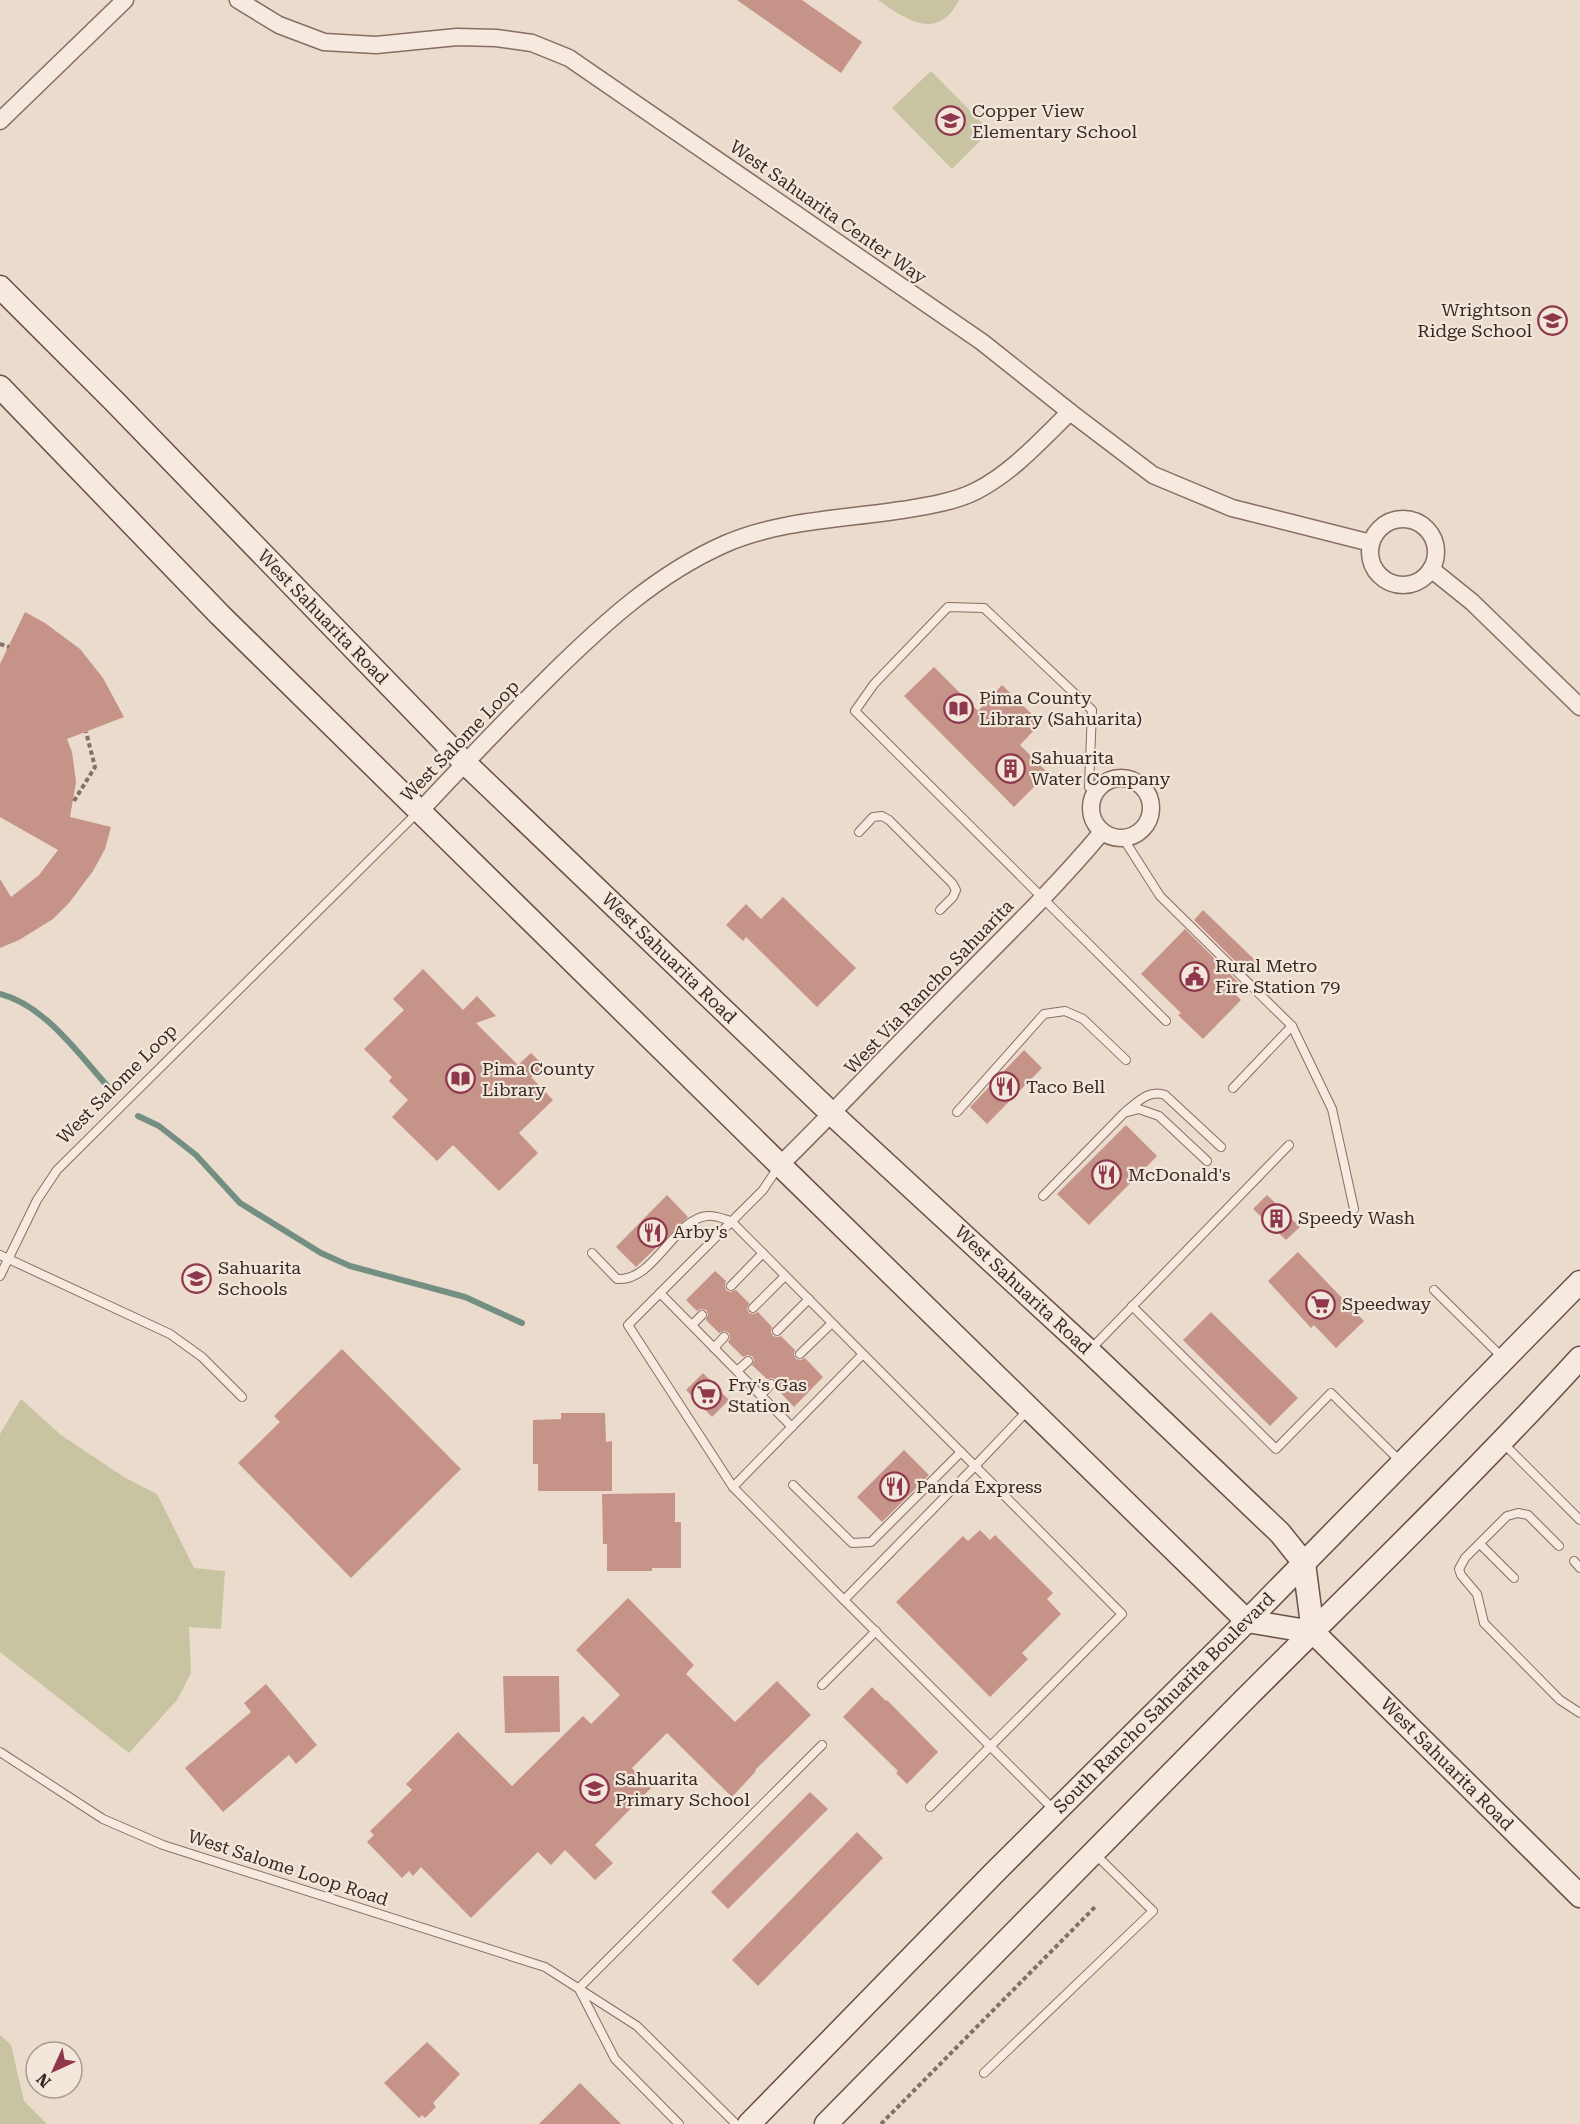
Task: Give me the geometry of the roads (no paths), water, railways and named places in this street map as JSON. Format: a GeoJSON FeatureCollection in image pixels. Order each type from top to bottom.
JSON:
{"type":"FeatureCollection","features":[{"type":"Feature","properties":{"kind":"main road","name":"West Sahuarita Road"},"geometry":{"type":"LineString","coordinates":[[0,287],[115,402],[465,763],[832,1114],[1089,1351],[1276,1530],[1304,1563]]}},
{"type":"Feature","properties":{"kind":"main road"},"geometry":{"type":"LineString","coordinates":[[0,387],[220,615],[1248,1621],[1313,1632]]}},
{"type":"Feature","properties":{"kind":"main road","name":"South Rancho Sahuarita Boulevard"},"geometry":{"type":"LineString","coordinates":[[749,2124],[1055,1811],[1248,1621],[1580,1282]]}},
{"type":"Feature","properties":{"kind":"main road"},"geometry":{"type":"LineString","coordinates":[[826,2124],[1502,1442],[1580,1358]]}},
{"type":"Feature","properties":{"kind":"main road"},"geometry":{"type":"LineString","coordinates":[[1304,1563],[1313,1632]]}},
{"type":"Feature","properties":{"kind":"main road","name":"West Sahuarita Road"},"geometry":{"type":"LineString","coordinates":[[1313,1632],[1580,1896]]}},
{"type":"Feature","properties":{"kind":"street"},"geometry":{"type":"LineString","coordinates":[[0,121],[125,0]]}},
{"type":"Feature","properties":{"kind":"street","name":"West Sahuarita Center Way"},"geometry":{"type":"LineString","coordinates":[[238,0],[279,26],[324,42],[376,45],[457,37],[496,38],[532,43],[569,58],[982,342],[1153,475],[1232,508],[1371,543]]}},
{"type":"Feature","properties":{"kind":"street","name":"West Salome Loop"},"geometry":{"type":"LineString","coordinates":[[420,811],[501,724],[603,625],[654,584],[695,558],[728,543],[782,527],[935,505],[976,491],[1020,461],[1070,412]]}},
{"type":"Feature","properties":{"kind":"street"},"geometry":{"type":"LineString","coordinates":[[1400,519],[1419,523],[1433,537],[1436,547],[1436,557],[1431,569],[1418,582],[1407,585],[1386,580],[1373,564],[1370,554],[1371,543],[1382,526],[1391,521],[1400,519]]}},
{"type":"Feature","properties":{"kind":"street"},"geometry":{"type":"LineString","coordinates":[[1431,569],[1472,602],[1580,708]]}},
{"type":"Feature","properties":{"kind":"street"},"geometry":{"type":"LineString","coordinates":[[1118,778],[1137,783],[1150,798],[1151,808],[1146,826],[1139,833],[1124,838],[1111,837],[1102,832],[1092,815],[1091,805],[1098,789],[1108,781],[1118,778]]}},
{"type":"Feature","properties":{"kind":"street","name":"West Via Rancho Sahuarita"},"geometry":{"type":"LineString","coordinates":[[780,1165],[1073,868],[1102,832]]}},
{"type":"Feature","properties":{"kind":"lane"},"geometry":{"type":"LineString","coordinates":[[1098,789],[1089,787],[1092,710],[984,608],[948,607],[874,684],[855,711],[1166,1021]]}},
{"type":"Feature","properties":{"kind":"lane","name":"West Salome Loop"},"geometry":{"type":"LineString","coordinates":[[0,1276],[4,1256],[57,1170],[420,811]]}},
{"type":"Feature","properties":{"kind":"lane"},"geometry":{"type":"LineString","coordinates":[[859,832],[873,817],[882,816],[889,820],[952,883],[956,890],[953,897],[940,910]]}},
{"type":"Feature","properties":{"kind":"lane"},"geometry":{"type":"LineString","coordinates":[[1124,838],[1160,896],[1292,1026],[1332,1109],[1354,1209]]}},
{"type":"Feature","properties":{"kind":"lane"},"geometry":{"type":"LineString","coordinates":[[957,1112],[1044,1014],[1065,1011],[1083,1019],[1126,1060]]}},
{"type":"Feature","properties":{"kind":"lane"},"geometry":{"type":"LineString","coordinates":[[1233,1088],[1292,1026]]}},
{"type":"Feature","properties":{"kind":"lane"},"geometry":{"type":"LineString","coordinates":[[1043,1196],[1124,1113],[1147,1095],[1159,1092],[1166,1095],[1221,1148]]}},
{"type":"Feature","properties":{"kind":"lane"},"geometry":{"type":"LineString","coordinates":[[1124,1113],[1139,1109],[1159,1116],[1207,1161]]}},
{"type":"Feature","properties":{"kind":"lane"},"geometry":{"type":"LineString","coordinates":[[1089,1351],[1289,1145]]}},
{"type":"Feature","properties":{"kind":"lane"},"geometry":{"type":"LineString","coordinates":[[780,1165],[763,1190],[628,1324],[733,1486],[1055,1811]]}},
{"type":"Feature","properties":{"kind":"lane"},"geometry":{"type":"LineString","coordinates":[[592,1253],[617,1280],[628,1280],[640,1273],[694,1219],[709,1216],[731,1221],[1122,1614],[930,1807]]}},
{"type":"Feature","properties":{"kind":"lane"},"geometry":{"type":"LineString","coordinates":[[731,1286],[763,1253]]}},
{"type":"Feature","properties":{"kind":"lane"},"geometry":{"type":"LineString","coordinates":[[4,1256],[50,1280],[170,1334],[202,1357],[242,1397]]}},
{"type":"Feature","properties":{"kind":"lane"},"geometry":{"type":"LineString","coordinates":[[753,1308],[786,1276]]}},
{"type":"Feature","properties":{"kind":"lane"},"geometry":{"type":"LineString","coordinates":[[1434,1290],[1505,1360]]}},
{"type":"Feature","properties":{"kind":"lane"},"geometry":{"type":"LineString","coordinates":[[660,1293],[792,1427]]}},
{"type":"Feature","properties":{"kind":"lane"},"geometry":{"type":"LineString","coordinates":[[777,1331],[809,1299]]}},
{"type":"Feature","properties":{"kind":"lane"},"geometry":{"type":"LineString","coordinates":[[1132,1306],[1276,1449],[1331,1393],[1403,1464]]}},
{"type":"Feature","properties":{"kind":"lane"},"geometry":{"type":"LineString","coordinates":[[692,1325],[702,1315]]}},
{"type":"Feature","properties":{"kind":"lane"},"geometry":{"type":"LineString","coordinates":[[800,1354],[832,1323]]}},
{"type":"Feature","properties":{"kind":"lane"},"geometry":{"type":"LineString","coordinates":[[714,1348],[724,1337]]}},
{"type":"Feature","properties":{"kind":"lane"},"geometry":{"type":"LineString","coordinates":[[733,1486],[863,1354]]}},
{"type":"Feature","properties":{"kind":"lane"},"geometry":{"type":"LineString","coordinates":[[737,1371],[747,1361]]}},
{"type":"Feature","properties":{"kind":"lane"},"geometry":{"type":"LineString","coordinates":[[761,1395],[771,1384]]}},
{"type":"Feature","properties":{"kind":"lane"},"geometry":{"type":"LineString","coordinates":[[844,1600],[1030,1408]]}},
{"type":"Feature","properties":{"kind":"lane"},"geometry":{"type":"LineString","coordinates":[[1502,1442],[1580,1520]]}},
{"type":"Feature","properties":{"kind":"lane"},"geometry":{"type":"LineString","coordinates":[[793,1485],[852,1543],[871,1542],[962,1452]]}},
{"type":"Feature","properties":{"kind":"lane"},"geometry":{"type":"LineString","coordinates":[[1558,1546],[1528,1515],[1518,1513],[1507,1516],[1465,1558],[1459,1569],[1461,1575],[1477,1594],[1484,1623],[1560,1700],[1580,1713]]}},
{"type":"Feature","properties":{"kind":"lane"},"geometry":{"type":"LineString","coordinates":[[1479,1544],[1514,1578]]}},
{"type":"Feature","properties":{"kind":"lane"},"geometry":{"type":"LineString","coordinates":[[822,1684],[876,1631]]}},
{"type":"Feature","properties":{"kind":"lane"},"geometry":{"type":"LineString","coordinates":[[679,2124],[615,2059],[579,1988],[822,1745]]}},
{"type":"Feature","properties":{"kind":"lane","name":"West Salome Loop Road"},"geometry":{"type":"LineString","coordinates":[[0,1752],[103,1819],[163,1845],[544,1967],[637,2026],[736,2124]]}},
{"type":"Feature","properties":{"kind":"lane"},"geometry":{"type":"LineString","coordinates":[[984,2073],[1153,1911],[1094,1853]]}},
{"type":"Feature","properties":{"kind":"waterway"},"geometry":{"type":"LineString","coordinates":[[0,994],[17,1000],[48,1021],[113,1092]]}},
{"type":"Feature","properties":{"kind":"waterway"},"geometry":{"type":"LineString","coordinates":[[138,1116],[159,1126],[196,1155],[240,1203],[321,1253],[350,1266],[465,1297],[522,1323]]}},
{"type":"Feature","properties":{"kind":"place","name":"Copper View Elementary School"},"geometry":{"type":"Point","coordinates":[951,121]}},
{"type":"Feature","properties":{"kind":"place","name":"Wrightson Ridge School"},"geometry":{"type":"Point","coordinates":[1553,320]}},
{"type":"Feature","properties":{"kind":"place","name":"Pima County Library (Sahuarita)"},"geometry":{"type":"Point","coordinates":[958,708]}},
{"type":"Feature","properties":{"kind":"place","name":"Sahuarita Water Company"},"geometry":{"type":"Point","coordinates":[1010,768]}},
{"type":"Feature","properties":{"kind":"place","name":"Rural Metro Fire Station 79"},"geometry":{"type":"Point","coordinates":[1194,976]}},
{"type":"Feature","properties":{"kind":"place","name":"Pima County Library"},"geometry":{"type":"Point","coordinates":[461,1079]}},
{"type":"Feature","properties":{"kind":"place","name":"Taco Bell"},"geometry":{"type":"Point","coordinates":[1005,1087]}},
{"type":"Feature","properties":{"kind":"place","name":"McDonald's"},"geometry":{"type":"Point","coordinates":[1107,1175]}},
{"type":"Feature","properties":{"kind":"place","name":"Speedy Wash"},"geometry":{"type":"Point","coordinates":[1277,1218]}},
{"type":"Feature","properties":{"kind":"place","name":"Arby's"},"geometry":{"type":"Point","coordinates":[652,1232]}},
{"type":"Feature","properties":{"kind":"place","name":"Sahuarita Schools"},"geometry":{"type":"Point","coordinates":[197,1278]}},
{"type":"Feature","properties":{"kind":"place","name":"Speedway"},"geometry":{"type":"Point","coordinates":[1321,1304]}},
{"type":"Feature","properties":{"kind":"place","name":"Fry's Gas Station"},"geometry":{"type":"Point","coordinates":[707,1395]}},
{"type":"Feature","properties":{"kind":"place","name":"Panda Express"},"geometry":{"type":"Point","coordinates":[895,1487]}},
{"type":"Feature","properties":{"kind":"place","name":"Sahuarita Primary School"},"geometry":{"type":"Point","coordinates":[594,1789]}}]}
